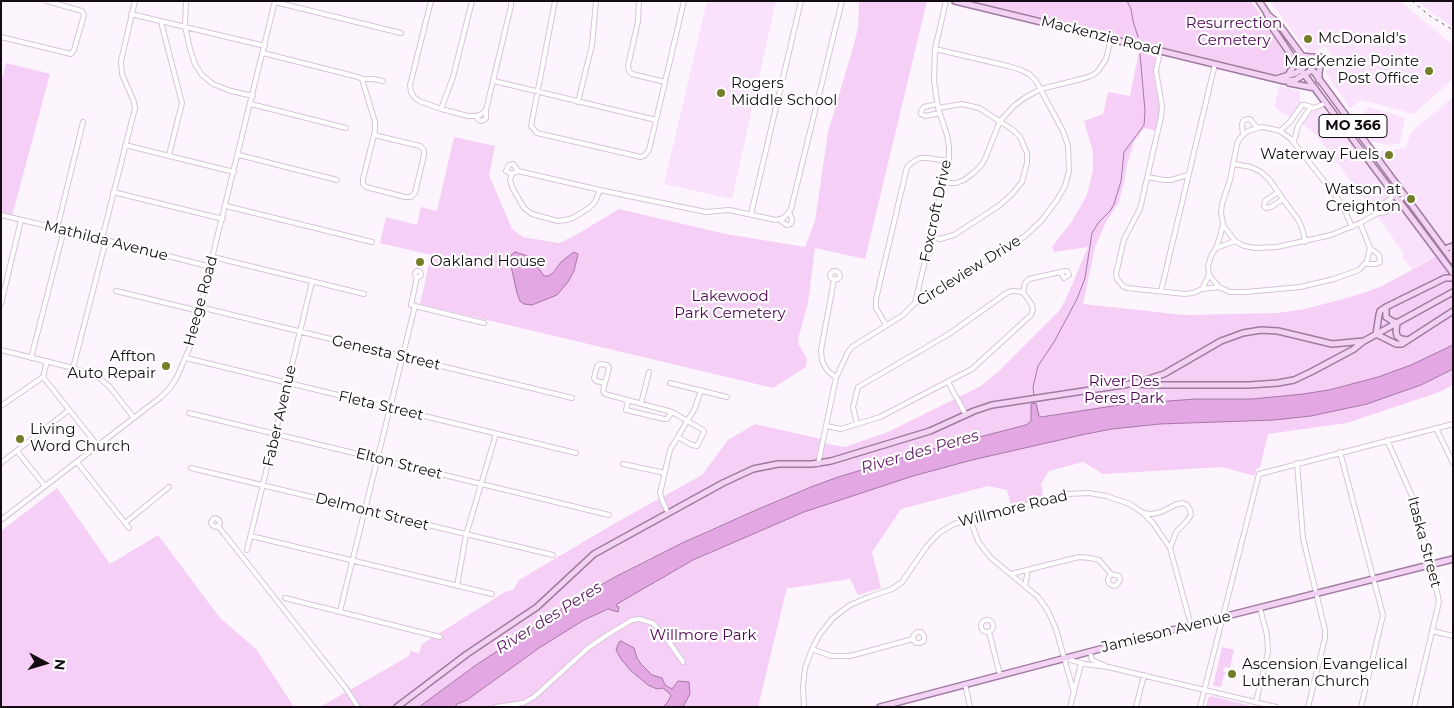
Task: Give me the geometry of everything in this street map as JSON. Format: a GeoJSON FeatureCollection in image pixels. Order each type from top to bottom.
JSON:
{"type":"FeatureCollection","features":[{"type":"Feature","properties":{"kind":"main road","name":"Mackenzie Road"},"geometry":{"type":"LineString","coordinates":[[955,1],[1284,81],[1295,80],[1305,75],[1310,67]]}},
{"type":"Feature","properties":{"kind":"main road","name":"MO 366"},"geometry":{"type":"LineString","coordinates":[[1259,1],[1267,13],[1272,27],[1301,70],[1451,272]]}},
{"type":"Feature","properties":{"kind":"main road","name":"MO 366"},"geometry":{"type":"LineString","coordinates":[[1267,13],[1278,23],[1452,259]]}},
{"type":"Feature","properties":{"kind":"main road"},"geometry":{"type":"LineString","coordinates":[[1302,56],[1321,60],[1320,80]]}},
{"type":"Feature","properties":{"kind":"main road"},"geometry":{"type":"LineString","coordinates":[[1288,75],[1293,67],[1293,57]]}},
{"type":"Feature","properties":{"kind":"main road"},"geometry":{"type":"LineString","coordinates":[[1276,79],[1310,67]]}},
{"type":"Feature","properties":{"kind":"main road"},"geometry":{"type":"LineString","coordinates":[[1284,81],[1315,88]]}},
{"type":"Feature","properties":{"kind":"main road"},"geometry":{"type":"LineString","coordinates":[[1444,249],[1453,246]]}},
{"type":"Feature","properties":{"kind":"main road"},"geometry":{"type":"LineString","coordinates":[[1452,259],[1453,250]]}},
{"type":"Feature","properties":{"kind":"main road"},"geometry":{"type":"LineString","coordinates":[[1376,334],[1380,311],[1445,278],[1451,272]]}},
{"type":"Feature","properties":{"kind":"main road"},"geometry":{"type":"LineString","coordinates":[[1445,278],[1453,278]]}},
{"type":"Feature","properties":{"kind":"main road"},"geometry":{"type":"LineString","coordinates":[[1136,383],[1148,385],[1278,383],[1294,380],[1453,292]]}},
{"type":"Feature","properties":{"kind":"main road"},"geometry":{"type":"LineString","coordinates":[[1386,307],[1385,314],[1388,319],[1397,323]]}},
{"type":"Feature","properties":{"kind":"main road"},"geometry":{"type":"LineString","coordinates":[[1376,334],[1396,344],[1402,344],[1453,310]]}},
{"type":"Feature","properties":{"kind":"main road"},"geometry":{"type":"LineString","coordinates":[[1397,323],[1397,336],[1401,339],[1409,340]]}},
{"type":"Feature","properties":{"kind":"main road"},"geometry":{"type":"LineString","coordinates":[[396,707],[454,663],[542,603],[594,554],[753,469],[778,464],[818,464],[844,458],[924,433],[992,405],[1136,383],[1164,374],[1221,341],[1243,333],[1261,330],[1278,331],[1332,344],[1364,341]]}},
{"type":"Feature","properties":{"kind":"main road","name":"Jamieson Avenue"},"geometry":{"type":"LineString","coordinates":[[880,707],[1191,625],[1453,559]]}},
{"type":"Feature","properties":{"kind":"street"},"geometry":{"type":"LineString","coordinates":[[1,38],[71,54],[74,50],[84,14],[82,11],[47,1]]}},
{"type":"Feature","properties":{"kind":"street"},"geometry":{"type":"LineString","coordinates":[[73,368],[104,239],[113,192],[135,108],[122,74],[121,62],[135,1]]}},
{"type":"Feature","properties":{"kind":"street"},"geometry":{"type":"LineString","coordinates":[[186,1],[185,26],[195,64],[202,75],[213,84],[231,91],[253,96]]}},
{"type":"Feature","properties":{"kind":"street"},"geometry":{"type":"LineString","coordinates":[[431,1],[410,85],[411,92],[419,101],[468,116],[480,115],[486,110],[511,1]]}},
{"type":"Feature","properties":{"kind":"street"},"geometry":{"type":"LineString","coordinates":[[441,109],[453,77],[472,1]]}},
{"type":"Feature","properties":{"kind":"street"},"geometry":{"type":"LineString","coordinates":[[555,1],[531,126],[537,133],[636,156],[645,155],[649,150],[684,1]]}},
{"type":"Feature","properties":{"kind":"street"},"geometry":{"type":"LineString","coordinates":[[578,102],[592,45],[596,1]]}},
{"type":"Feature","properties":{"kind":"street"},"geometry":{"type":"LineString","coordinates":[[640,1],[638,21],[628,66],[629,71],[632,74],[665,82]]}},
{"type":"Feature","properties":{"kind":"street"},"geometry":{"type":"LineString","coordinates":[[751,214],[801,1]]}},
{"type":"Feature","properties":{"kind":"street"},"geometry":{"type":"LineString","coordinates":[[600,190],[596,202],[589,208],[573,218],[558,221],[532,214],[524,208],[512,187],[510,179],[512,174],[518,171],[706,212],[730,210],[776,220],[785,217],[789,212],[842,1]]}},
{"type":"Feature","properties":{"kind":"street","name":"Foxcroft Drive"},"geometry":{"type":"LineString","coordinates":[[916,303],[949,161],[949,147],[938,108],[934,80],[935,49],[946,1]]}},
{"type":"Feature","properties":{"kind":"street"},"geometry":{"type":"LineString","coordinates":[[275,2],[401,33]]}},
{"type":"Feature","properties":{"kind":"street","name":"Heege Road"},"geometry":{"type":"LineString","coordinates":[[1,520],[134,418],[169,389],[176,379],[186,358],[200,309],[275,2]]}},
{"type":"Feature","properties":{"kind":"street"},"geometry":{"type":"LineString","coordinates":[[131,14],[265,46]]}},
{"type":"Feature","properties":{"kind":"street"},"geometry":{"type":"LineString","coordinates":[[161,22],[182,103],[169,155]]}},
{"type":"Feature","properties":{"kind":"street"},"geometry":{"type":"LineString","coordinates":[[944,183],[956,183],[964,180],[980,166],[985,159],[1000,121],[1015,105],[1026,97],[1041,90],[1093,75],[1098,71],[1104,64],[1111,39]]}},
{"type":"Feature","properties":{"kind":"street","name":"Circleview Drive"},"geometry":{"type":"LineString","coordinates":[[818,464],[836,378],[852,347],[902,315],[916,303],[945,288],[1025,236],[1042,220],[1065,186],[1069,171],[1068,146],[1063,131],[1036,81],[1029,74],[1021,70],[935,49]]}},
{"type":"Feature","properties":{"kind":"street"},"geometry":{"type":"LineString","coordinates":[[1160,51],[1156,71],[1162,106],[1161,117],[1148,177],[1137,216],[1124,239],[1116,274],[1119,283],[1127,288],[1185,294],[1202,289],[1219,288],[1230,292],[1246,292],[1300,287],[1359,270],[1366,264],[1370,248]]}},
{"type":"Feature","properties":{"kind":"street"},"geometry":{"type":"LineString","coordinates":[[263,53],[362,79],[383,81]]}},
{"type":"Feature","properties":{"kind":"street"},"geometry":{"type":"LineString","coordinates":[[1161,291],[1215,64]]}},
{"type":"Feature","properties":{"kind":"street"},"geometry":{"type":"LineString","coordinates":[[362,79],[375,122],[374,135],[362,184],[366,187],[410,197],[415,193],[424,150],[420,146],[374,135]]}},
{"type":"Feature","properties":{"kind":"street"},"geometry":{"type":"LineString","coordinates":[[494,81],[656,120]]}},
{"type":"Feature","properties":{"kind":"street"},"geometry":{"type":"LineString","coordinates":[[1280,131],[1290,122],[1302,106],[1318,107],[1326,103]]}},
{"type":"Feature","properties":{"kind":"street"},"geometry":{"type":"LineString","coordinates":[[251,104],[346,128]]}},
{"type":"Feature","properties":{"kind":"street"},"geometry":{"type":"LineString","coordinates":[[931,237],[940,239],[954,235],[1000,205],[1022,182],[1027,163],[1027,153],[1020,137],[1013,130],[979,108],[962,104],[938,108]]}},
{"type":"Feature","properties":{"kind":"street"},"geometry":{"type":"LineString","coordinates":[[1294,142],[1298,126],[1311,107]]}},
{"type":"Feature","properties":{"kind":"street"},"geometry":{"type":"LineString","coordinates":[[1243,135],[1242,124],[1244,120],[1251,120],[1256,128]]}},
{"type":"Feature","properties":{"kind":"street"},"geometry":{"type":"LineString","coordinates":[[57,229],[83,122]]}},
{"type":"Feature","properties":{"kind":"street"},"geometry":{"type":"LineString","coordinates":[[1352,227],[1338,199],[1294,142],[1280,131],[1268,128],[1256,128],[1243,135],[1237,144],[1234,164],[1221,213],[1223,224],[1235,241],[1244,246],[1256,248],[1277,247],[1332,235],[1352,227],[1378,213],[1386,212],[1405,196]]}},
{"type":"Feature","properties":{"kind":"street"},"geometry":{"type":"LineString","coordinates":[[125,145],[234,172]]}},
{"type":"Feature","properties":{"kind":"street"},"geometry":{"type":"LineString","coordinates":[[238,155],[336,180]]}},
{"type":"Feature","properties":{"kind":"street"},"geometry":{"type":"LineString","coordinates":[[886,326],[876,308],[876,299],[907,167],[920,158],[949,161]]}},
{"type":"Feature","properties":{"kind":"street"},"geometry":{"type":"LineString","coordinates":[[512,174],[506,171],[509,165],[514,164],[518,171]]}},
{"type":"Feature","properties":{"kind":"street"},"geometry":{"type":"LineString","coordinates":[[1234,164],[1252,167],[1269,179],[1299,221],[1305,242]]}},
{"type":"Feature","properties":{"kind":"street"},"geometry":{"type":"LineString","coordinates":[[1148,177],[1164,180],[1188,175]]}},
{"type":"Feature","properties":{"kind":"street"},"geometry":{"type":"LineString","coordinates":[[1378,213],[1379,207],[1401,191]]}},
{"type":"Feature","properties":{"kind":"street"},"geometry":{"type":"LineString","coordinates":[[113,192],[223,219]]}},
{"type":"Feature","properties":{"kind":"street"},"geometry":{"type":"LineString","coordinates":[[1278,192],[1265,201],[1264,206],[1268,208],[1283,199]]}},
{"type":"Feature","properties":{"kind":"street"},"geometry":{"type":"LineString","coordinates":[[226,206],[372,242]]}},
{"type":"Feature","properties":{"kind":"street"},"geometry":{"type":"LineString","coordinates":[[779,219],[786,225],[791,224],[792,220],[789,212]]}},
{"type":"Feature","properties":{"kind":"street","name":"Mathilda Avenue"},"geometry":{"type":"LineString","coordinates":[[1,216],[104,239],[211,267]]}},
{"type":"Feature","properties":{"kind":"street"},"geometry":{"type":"LineString","coordinates":[[1,304],[21,220]]}},
{"type":"Feature","properties":{"kind":"street"},"geometry":{"type":"LineString","coordinates":[[1360,223],[1370,248],[1379,255],[1381,260],[1379,263],[1366,264]]}},
{"type":"Feature","properties":{"kind":"street"},"geometry":{"type":"LineString","coordinates":[[1202,289],[1223,224]]}},
{"type":"Feature","properties":{"kind":"street"},"geometry":{"type":"LineString","coordinates":[[31,358],[64,230]]}},
{"type":"Feature","properties":{"kind":"street"},"geometry":{"type":"LineString","coordinates":[[1216,248],[1235,241]]}},
{"type":"Feature","properties":{"kind":"street"},"geometry":{"type":"LineString","coordinates":[[213,257],[364,294]]}},
{"type":"Feature","properties":{"kind":"street"},"geometry":{"type":"LineString","coordinates":[[826,426],[841,429],[880,417],[972,369],[1031,315],[1032,305],[1023,292],[1025,283],[1029,279],[1060,273]]}},
{"type":"Feature","properties":{"kind":"street"},"geometry":{"type":"LineString","coordinates":[[1208,275],[1219,288]]}},
{"type":"Feature","properties":{"kind":"street"},"geometry":{"type":"LineString","coordinates":[[417,277],[411,305],[484,324]]}},
{"type":"Feature","properties":{"kind":"street"},"geometry":{"type":"LineString","coordinates":[[834,280],[821,350],[822,361],[827,370],[836,378]]}},
{"type":"Feature","properties":{"kind":"street","name":"Faber Avenue"},"geometry":{"type":"LineString","coordinates":[[247,550],[312,282]]}},
{"type":"Feature","properties":{"kind":"street","name":"Genesta Street"},"geometry":{"type":"LineString","coordinates":[[116,291],[300,332],[572,398]]}},
{"type":"Feature","properties":{"kind":"street"},"geometry":{"type":"LineString","coordinates":[[857,424],[853,407],[858,387],[949,334],[1008,292],[1023,292]]}},
{"type":"Feature","properties":{"kind":"street"},"geometry":{"type":"LineString","coordinates":[[340,611],[415,306]]}},
{"type":"Feature","properties":{"kind":"street"},"geometry":{"type":"LineString","coordinates":[[1,350],[73,368],[104,381],[134,418]]}},
{"type":"Feature","properties":{"kind":"street","name":"Fleta Street"},"geometry":{"type":"LineString","coordinates":[[186,358],[576,453]]}},
{"type":"Feature","properties":{"kind":"street"},"geometry":{"type":"LineString","coordinates":[[1,406],[43,377],[47,362]]}},
{"type":"Feature","properties":{"kind":"street"},"geometry":{"type":"LineString","coordinates":[[605,384],[596,381],[594,378],[597,366],[600,364],[607,365],[609,368],[605,384],[603,391],[605,394],[672,412],[703,430],[704,435],[697,446],[678,437]]}},
{"type":"Feature","properties":{"kind":"street"},"geometry":{"type":"LineString","coordinates":[[642,404],[649,372]]}},
{"type":"Feature","properties":{"kind":"street"},"geometry":{"type":"LineString","coordinates":[[43,377],[98,446]]}},
{"type":"Feature","properties":{"kind":"street"},"geometry":{"type":"LineString","coordinates":[[948,382],[966,415]]}},
{"type":"Feature","properties":{"kind":"street"},"geometry":{"type":"LineString","coordinates":[[670,383],[727,397]]}},
{"type":"Feature","properties":{"kind":"street"},"geometry":{"type":"LineString","coordinates":[[668,513],[660,493],[670,450],[695,408],[701,390]]}},
{"type":"Feature","properties":{"kind":"street"},"geometry":{"type":"LineString","coordinates":[[628,401],[626,410],[664,419],[672,412]]}},
{"type":"Feature","properties":{"kind":"street"},"geometry":{"type":"LineString","coordinates":[[1,464],[69,410]]}},
{"type":"Feature","properties":{"kind":"street","name":"Elton Street"},"geometry":{"type":"LineString","coordinates":[[189,413],[609,515]]}},
{"type":"Feature","properties":{"kind":"street"},"geometry":{"type":"LineString","coordinates":[[1200,707],[1259,474],[1453,424]]}},
{"type":"Feature","properties":{"kind":"street"},"geometry":{"type":"LineString","coordinates":[[1436,428],[1453,463]]}},
{"type":"Feature","properties":{"kind":"street"},"geometry":{"type":"LineString","coordinates":[[457,586],[466,535],[496,434]]}},
{"type":"Feature","properties":{"kind":"street","name":"Itaska Street"},"geometry":{"type":"LineString","coordinates":[[1387,440],[1412,496],[1438,592],[1439,602],[1414,707]]}},
{"type":"Feature","properties":{"kind":"street"},"geometry":{"type":"LineString","coordinates":[[17,452],[45,486]]}},
{"type":"Feature","properties":{"kind":"street"},"geometry":{"type":"LineString","coordinates":[[1340,452],[1383,615],[1361,707]]}},
{"type":"Feature","properties":{"kind":"street"},"geometry":{"type":"LineString","coordinates":[[77,462],[129,528]]}},
{"type":"Feature","properties":{"kind":"street"},"geometry":{"type":"LineString","coordinates":[[1297,463],[1303,538],[1325,630],[1325,638],[1308,707]]}},
{"type":"Feature","properties":{"kind":"street"},"geometry":{"type":"LineString","coordinates":[[623,464],[665,473]]}},
{"type":"Feature","properties":{"kind":"street","name":"Delmont Street"},"geometry":{"type":"LineString","coordinates":[[191,468],[553,555]]}},
{"type":"Feature","properties":{"kind":"street"},"geometry":{"type":"LineString","coordinates":[[125,524],[169,487]]}},
{"type":"Feature","properties":{"kind":"street","name":"Willmore Road"},"geometry":{"type":"LineString","coordinates":[[804,707],[803,687],[805,668],[820,634],[833,618],[869,596],[892,589],[902,582],[927,546],[939,533],[954,524],[1068,494],[1089,493],[1106,496],[1130,504],[1143,513],[1157,528],[1170,548],[1191,625]]}},
{"type":"Feature","properties":{"kind":"street"},"geometry":{"type":"LineString","coordinates":[[1143,513],[1161,512],[1183,503],[1187,506],[1191,516],[1176,532],[1170,548]]}},
{"type":"Feature","properties":{"kind":"street"},"geometry":{"type":"LineString","coordinates":[[970,519],[978,540],[990,557],[1038,597],[1048,611],[1056,629],[1074,693]]}},
{"type":"Feature","properties":{"kind":"street"},"geometry":{"type":"LineString","coordinates":[[218,526],[345,687],[358,707]]}},
{"type":"Feature","properties":{"kind":"street"},"geometry":{"type":"LineString","coordinates":[[251,536],[492,594]]}},
{"type":"Feature","properties":{"kind":"street"},"geometry":{"type":"LineString","coordinates":[[1011,574],[1079,557],[1099,560],[1111,574]]}},
{"type":"Feature","properties":{"kind":"street"},"geometry":{"type":"LineString","coordinates":[[1025,586],[1028,570]]}},
{"type":"Feature","properties":{"kind":"street"},"geometry":{"type":"LineString","coordinates":[[285,598],[440,637]]}},
{"type":"Feature","properties":{"kind":"street"},"geometry":{"type":"LineString","coordinates":[[1256,702],[1268,652],[1267,636],[1260,608]]}},
{"type":"Feature","properties":{"kind":"street"},"geometry":{"type":"LineString","coordinates":[[496,707],[523,703],[534,697],[588,648],[632,620],[639,619],[653,623],[683,662]]}},
{"type":"Feature","properties":{"kind":"street"},"geometry":{"type":"LineString","coordinates":[[989,632],[1000,675]]}},
{"type":"Feature","properties":{"kind":"street"},"geometry":{"type":"LineString","coordinates":[[1432,632],[1453,636]]}},
{"type":"Feature","properties":{"kind":"street"},"geometry":{"type":"LineString","coordinates":[[812,649],[831,656],[842,657],[913,639]]}},
{"type":"Feature","properties":{"kind":"street"},"geometry":{"type":"LineString","coordinates":[[1090,652],[1092,660],[1108,667],[1276,707]]}},
{"type":"Feature","properties":{"kind":"street"},"geometry":{"type":"LineString","coordinates":[[1064,658],[1081,664],[1108,667]]}},
{"type":"Feature","properties":{"kind":"street"},"geometry":{"type":"LineString","coordinates":[[1070,707],[1081,664]]}},
{"type":"Feature","properties":{"kind":"street"},"geometry":{"type":"LineString","coordinates":[[1136,707],[1144,676]]}},
{"type":"Feature","properties":{"kind":"street"},"geometry":{"type":"LineString","coordinates":[[965,684],[970,707]]}},
{"type":"Feature","properties":{"kind":"shaded area","name":"Rogers Middle School"},"geometry":{"type":"Polygon","coordinates":[[[707,1],[776,1],[732,199],[664,184],[707,1]]]}},
{"type":"Feature","properties":{"kind":"shaded area"},"geometry":{"type":"Polygon","coordinates":[[[1270,1],[1400,1],[1453,45],[1453,79],[1414,114],[1361,100],[1350,109],[1325,72],[1334,59],[1325,46],[1313,54],[1308,53],[1270,1]]]}},
{"type":"Feature","properties":{"kind":"shaded area"},"geometry":{"type":"Polygon","coordinates":[[[1418,1],[1453,1],[1453,27],[1436,16],[1418,1]]]}},
{"type":"Feature","properties":{"kind":"shaded area"},"geometry":{"type":"Polygon","coordinates":[[[1279,86],[1300,91],[1300,105],[1291,118],[1274,107],[1279,86]]]}},
{"type":"Feature","properties":{"kind":"shaded area"},"geometry":{"type":"Polygon","coordinates":[[[1453,97],[1453,242],[1446,246],[1378,151],[1406,148],[1411,132],[1453,97]]]}},
{"type":"Feature","properties":{"kind":"shaded area"},"geometry":{"type":"Polygon","coordinates":[[[1369,107],[1405,118],[1400,143],[1387,145],[1371,141],[1361,126],[1364,111],[1369,107]]]}},
{"type":"Feature","properties":{"kind":"shaded area"},"geometry":{"type":"Polygon","coordinates":[[[1323,108],[1392,194],[1374,212],[1316,135],[1302,124],[1311,111],[1323,108]]]}},
{"type":"Feature","properties":{"kind":"shaded area"},"geometry":{"type":"Polygon","coordinates":[[[1399,205],[1437,255],[1412,270],[1402,256],[1404,254],[1377,216],[1387,213],[1399,205]]]}},
{"type":"Feature","properties":{"kind":"green space","name":"Lakewood Park Cemetery"},"geometry":{"type":"Polygon","coordinates":[[[859,1],[927,1],[865,259],[815,248],[808,303],[798,339],[799,345],[807,359],[806,367],[773,388],[420,304],[431,255],[380,243],[386,217],[417,225],[421,207],[437,211],[454,137],[495,146],[489,175],[512,229],[523,237],[559,243],[619,209],[726,234],[805,247],[815,221],[828,132],[858,28],[859,1]]]}},
{"type":"Feature","properties":{"kind":"green space","name":"Resurrection Cemetery"},"geometry":{"type":"Polygon","coordinates":[[[972,1],[1251,1],[1269,27],[1290,65],[1288,72],[1279,75],[1273,74],[972,1]]]}},
{"type":"Feature","properties":{"kind":"green space","name":"River Des Peres Park"},"geometry":{"type":"Polygon","coordinates":[[[1139,51],[1156,57],[1153,72],[1160,114],[1157,131],[1144,128],[1134,142],[1119,202],[1106,222],[1095,247],[1083,304],[1185,315],[1276,313],[1305,309],[1380,287],[1436,256],[1453,251],[1453,385],[1437,393],[1347,423],[1268,434],[1260,467],[1256,469],[1255,476],[1222,467],[1103,474],[1083,462],[1049,471],[1041,484],[1044,498],[1011,506],[1007,490],[988,486],[901,509],[872,552],[881,588],[858,595],[850,579],[787,587],[758,707],[455,707],[539,648],[584,620],[598,613],[619,607],[616,604],[693,560],[804,512],[810,487],[709,530],[591,590],[476,665],[419,707],[320,707],[409,656],[410,651],[419,653],[422,644],[505,592],[513,590],[519,580],[617,522],[702,475],[728,440],[755,424],[821,439],[820,443],[845,447],[888,432],[981,386],[998,372],[1059,311],[1065,301],[1088,247],[1054,252],[1052,247],[1072,221],[1087,195],[1093,170],[1093,152],[1084,121],[1103,114],[1108,92],[1130,96],[1139,51]]]}},
{"type":"Feature","properties":{"kind":"green space"},"geometry":{"type":"Polygon","coordinates":[[[6,63],[50,74],[12,216],[1,214],[1,83],[6,63]]]}},
{"type":"Feature","properties":{"kind":"green space"},"geometry":{"type":"Polygon","coordinates":[[[57,488],[110,564],[158,535],[220,618],[256,649],[294,707],[1,707],[1,531],[57,488]]]}},
{"type":"Feature","properties":{"kind":"green space"},"geometry":{"type":"Polygon","coordinates":[[[1222,647],[1234,650],[1230,668],[1225,667],[1223,671],[1227,673],[1224,675],[1221,687],[1213,686],[1222,647]]]}},
{"type":"Feature","properties":{"kind":"green space"},"geometry":{"type":"Polygon","coordinates":[[[1211,696],[1255,707],[1206,707],[1208,698],[1211,696]]]}},
{"type":"Feature","properties":{"kind":"water"},"geometry":{"type":"Polygon","coordinates":[[[515,252],[532,259],[544,276],[553,273],[561,262],[574,252],[578,254],[574,271],[557,295],[532,305],[524,304],[520,301],[517,293],[511,266],[511,255],[515,252]]]}},
{"type":"Feature","properties":{"kind":"water","name":"River des Peres"},"geometry":{"type":"Polygon","coordinates":[[[1453,345],[1453,369],[1421,385],[1367,404],[1311,416],[1274,420],[1160,424],[1112,429],[972,460],[913,476],[804,512],[693,560],[617,604],[616,606],[619,607],[618,612],[608,609],[584,620],[539,648],[455,707],[419,707],[476,665],[571,602],[682,543],[756,510],[838,477],[925,451],[1026,425],[1031,421],[1031,404],[1036,403],[1039,416],[1041,417],[1126,404],[1196,399],[1252,399],[1303,394],[1329,390],[1378,377],[1411,365],[1453,345]]]}},
{"type":"Feature","properties":{"kind":"water"},"geometry":{"type":"Polygon","coordinates":[[[621,641],[634,648],[641,664],[652,675],[662,678],[665,685],[672,689],[678,681],[689,682],[690,694],[683,707],[663,707],[671,696],[670,694],[663,688],[657,689],[648,685],[630,670],[616,650],[621,641]]]}},
{"type":"Feature","properties":{"kind":"waterway"},"geometry":{"type":"LineString","coordinates":[[1127,1],[1138,37]]}},
{"type":"Feature","properties":{"kind":"waterway"},"geometry":{"type":"LineString","coordinates":[[1034,397],[1033,387],[1038,366],[1054,342],[1077,299],[1085,278],[1092,233],[1114,204],[1121,181],[1124,152],[1144,125],[1145,111],[1140,54]]}},
{"type":"Feature","properties":{"kind":"railway"},"geometry":{"type":"LineString","coordinates":[[1412,1],[1430,16],[1453,30]]}},
{"type":"Feature","properties":{"kind":"place","name":"McDonald's"},"geometry":{"type":"Point","coordinates":[1308,39]}},
{"type":"Feature","properties":{"kind":"place","name":"MacKenzie Pointe Post Office"},"geometry":{"type":"Point","coordinates":[1429,71]}},
{"type":"Feature","properties":{"kind":"place","name":"Rogers Middle School"},"geometry":{"type":"Point","coordinates":[721,93]}},
{"type":"Feature","properties":{"kind":"place","name":"Waterway Fuels"},"geometry":{"type":"Point","coordinates":[1389,155]}},
{"type":"Feature","properties":{"kind":"place","name":"Watson at Creighton"},"geometry":{"type":"Point","coordinates":[1411,199]}},
{"type":"Feature","properties":{"kind":"place","name":"Oakland House"},"geometry":{"type":"Point","coordinates":[420,262]}},
{"type":"Feature","properties":{"kind":"place","name":"Affton Auto Repair"},"geometry":{"type":"Point","coordinates":[166,366]}},
{"type":"Feature","properties":{"kind":"place","name":"Living Word Church"},"geometry":{"type":"Point","coordinates":[20,439]}},
{"type":"Feature","properties":{"kind":"place","name":"Ascension Evangelical Lutheran Church"},"geometry":{"type":"Point","coordinates":[1232,674]}},
{"type":"Feature","properties":{"kind":"park label","name":"Willmore Park"},"geometry":{"type":"Point","coordinates":[703,636]}}]}
